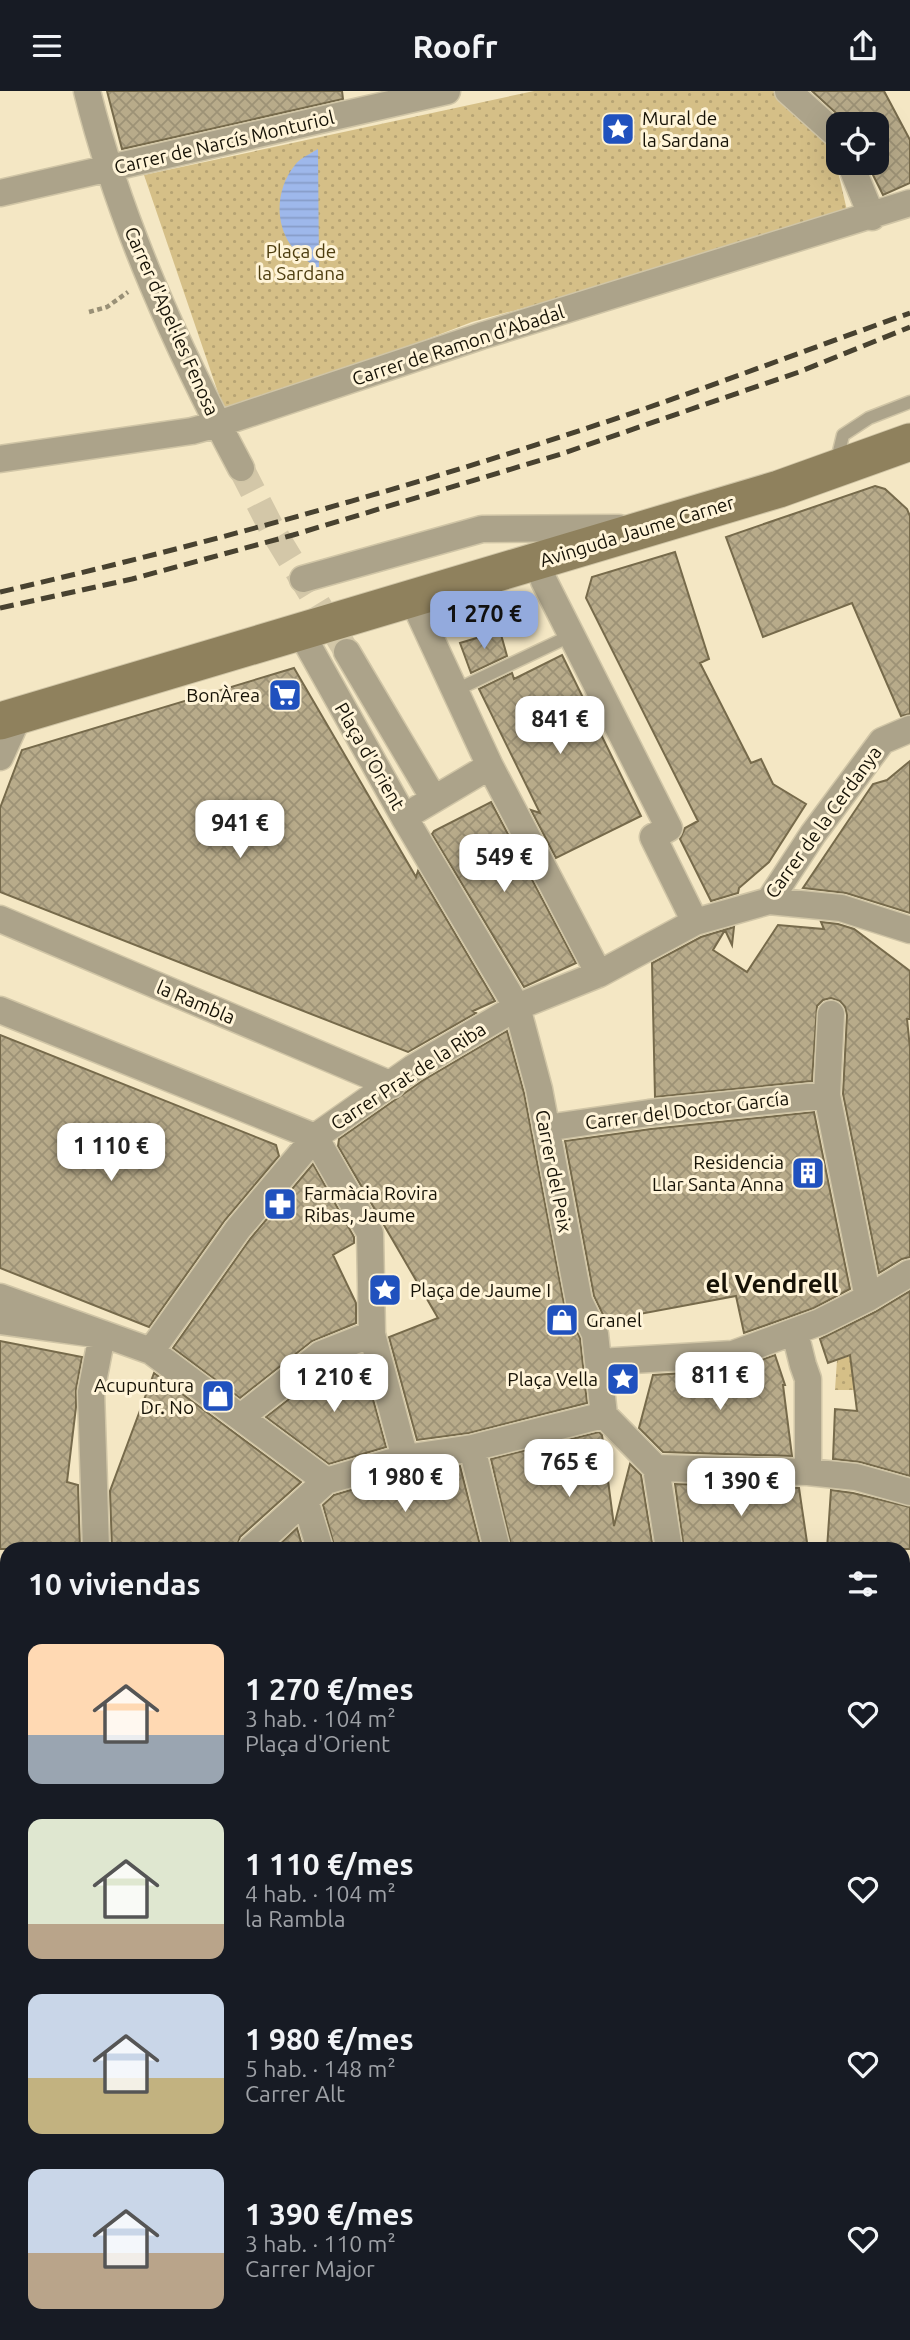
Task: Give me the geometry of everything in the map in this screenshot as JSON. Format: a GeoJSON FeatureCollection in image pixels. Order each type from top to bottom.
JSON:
{"type":"FeatureCollection","features":[{"type":"Feature","properties":{"kind":"street","name":"Carrer d'Apel·les Fenosa"},"geometry":{"type":"LineString","coordinates":[[87,91],[109,169],[149,278],[241,467]]}},
{"type":"Feature","properties":{"kind":"street","name":"Carrer de Narcís Monturiol"},"geometry":{"type":"LineString","coordinates":[[0,193],[447,91]]}},
{"type":"Feature","properties":{"kind":"street"},"geometry":{"type":"LineString","coordinates":[[788,91],[826,125]]}},
{"type":"Feature","properties":{"kind":"street"},"geometry":{"type":"LineString","coordinates":[[855,175],[872,217]]}},
{"type":"Feature","properties":{"kind":"street","name":"Carrer de Ramon d'Abadal"},"geometry":{"type":"LineString","coordinates":[[0,459],[192,431],[218,424],[481,337],[910,203]]}},
{"type":"Feature","properties":{"kind":"street","name":"Avinguda Jaume Carner"},"geometry":{"type":"LineString","coordinates":[[10,717],[779,489],[835,467],[908,450]]}},
{"type":"Feature","properties":{"kind":"street"},"geometry":{"type":"LineString","coordinates":[[303,579],[482,529],[609,527],[638,531]]}},
{"type":"Feature","properties":{"kind":"street"},"geometry":{"type":"LineString","coordinates":[[537,561],[544,581],[669,828],[653,837],[695,922]]}},
{"type":"Feature","properties":{"kind":"street"},"geometry":{"type":"LineString","coordinates":[[412,598],[490,766],[599,974]]}},
{"type":"Feature","properties":{"kind":"street","name":"Plaça d'Orient"},"geometry":{"type":"LineString","coordinates":[[300,631],[404,817],[490,766]]}},
{"type":"Feature","properties":{"kind":"street"},"geometry":{"type":"LineString","coordinates":[[347,652],[434,799]]}},
{"type":"Feature","properties":{"kind":"street"},"geometry":{"type":"LineString","coordinates":[[0,757],[10,717]]}},
{"type":"Feature","properties":{"kind":"street","name":"Carrer de la Cerdanya"},"geometry":{"type":"LineString","coordinates":[[599,974],[695,922],[769,901],[813,834],[883,741],[910,729]]}},
{"type":"Feature","properties":{"kind":"street","name":"Carrer del Peix"},"geometry":{"type":"LineString","coordinates":[[404,817],[517,1007],[539,1089],[579,1301],[595,1334],[600,1362]]}},
{"type":"Feature","properties":{"kind":"street"},"geometry":{"type":"LineString","coordinates":[[769,901],[841,908],[910,930]]}},
{"type":"Feature","properties":{"kind":"street","name":"la Rambla"},"geometry":{"type":"LineString","coordinates":[[0,919],[392,1085]]}},
{"type":"Feature","properties":{"kind":"street","name":"Carrer Prat de la Riba"},"geometry":{"type":"LineString","coordinates":[[150,1351],[238,1229],[315,1137],[413,1068],[517,1007],[599,974]]}},
{"type":"Feature","properties":{"kind":"street"},"geometry":{"type":"LineString","coordinates":[[0,1010],[315,1137],[370,1233],[372,1334],[405,1458]]}},
{"type":"Feature","properties":{"kind":"street"},"geometry":{"type":"LineString","coordinates":[[831,1014],[827,1094],[868,1298]]}},
{"type":"Feature","properties":{"kind":"street","name":"Carrer del Doctor García"},"geometry":{"type":"LineString","coordinates":[[546,1128],[649,1113],[827,1094]]}},
{"type":"Feature","properties":{"kind":"street"},"geometry":{"type":"LineString","coordinates":[[668,1542],[650,1461],[601,1415],[600,1362],[733,1354],[795,1333],[868,1298],[910,1273]]}},
{"type":"Feature","properties":{"kind":"street"},"geometry":{"type":"LineString","coordinates":[[0,1297],[150,1351],[326,1481]]}},
{"type":"Feature","properties":{"kind":"street"},"geometry":{"type":"LineString","coordinates":[[0,1321],[102,1335]]}},
{"type":"Feature","properties":{"kind":"street"},"geometry":{"type":"LineString","coordinates":[[795,1333],[805,1372],[807,1472]]}},
{"type":"Feature","properties":{"kind":"street"},"geometry":{"type":"LineString","coordinates":[[241,1417],[321,1354],[372,1334]]}},
{"type":"Feature","properties":{"kind":"street"},"geometry":{"type":"LineString","coordinates":[[96,1542],[91,1392],[102,1335]]}},
{"type":"Feature","properties":{"kind":"street"},"geometry":{"type":"LineString","coordinates":[[259,1542],[326,1481],[405,1458],[472,1448],[601,1415]]}},
{"type":"Feature","properties":{"kind":"street"},"geometry":{"type":"LineString","coordinates":[[472,1448],[495,1542]]}},
{"type":"Feature","properties":{"kind":"street"},"geometry":{"type":"LineString","coordinates":[[650,1461],[856,1477],[910,1492]]}},
{"type":"Feature","properties":{"kind":"street"},"geometry":{"type":"LineString","coordinates":[[305,1500],[318,1542]]}},
{"type":"Feature","properties":{"kind":"lane"},"geometry":{"type":"LineString","coordinates":[[835,467],[843,435],[869,418],[910,402]]}},
{"type":"Feature","properties":{"kind":"lane"},"geometry":{"type":"LineString","coordinates":[[454,691],[572,635]]}},
{"type":"Feature","properties":{"kind":"path"},"geometry":{"type":"LineString","coordinates":[[89,312],[107,307],[149,278]]}},
{"type":"Feature","properties":{"kind":"green space","name":"Plaça de la Sardana"},"geometry":{"type":"Polygon","coordinates":[[[534,91],[775,91],[826,140],[826,175],[839,175],[849,219],[472,322],[226,416],[144,175],[534,91]]]}},
{"type":"Feature","properties":{"kind":"green space"},"geometry":{"type":"Polygon","coordinates":[[[850,1356],[855,1390],[835,1390],[837,1360],[850,1356]]]}},
{"type":"Feature","properties":{"kind":"water"},"geometry":{"type":"Polygon","coordinates":[[[318,149],[319,269],[290,244],[280,214],[281,193],[289,174],[300,160],[318,149]]]}},
{"type":"Feature","properties":{"kind":"building"},"geometry":{"type":"Polygon","coordinates":[[[107,91],[342,91],[343,99],[122,149],[107,91]]]}},
{"type":"Feature","properties":{"kind":"building"},"geometry":{"type":"Polygon","coordinates":[[[812,91],[884,91],[910,140],[910,183],[883,195],[873,175],[889,175],[889,112],[835,112],[812,91]]]}},
{"type":"Feature","properties":{"kind":"building"},"geometry":{"type":"Polygon","coordinates":[[[875,486],[885,489],[907,509],[910,516],[910,714],[901,716],[852,603],[763,637],[726,537],[875,486]]]}},
{"type":"Feature","properties":{"kind":"building"},"geometry":{"type":"Polygon","coordinates":[[[675,552],[709,659],[700,663],[751,763],[761,759],[773,784],[806,804],[769,862],[739,888],[738,893],[711,901],[680,839],[685,828],[698,821],[586,598],[592,577],[675,552]]]}},
{"type":"Feature","properties":{"kind":"building"},"geometry":{"type":"Polygon","coordinates":[[[500,631],[507,656],[471,673],[460,643],[500,631]]]}},
{"type":"Feature","properties":{"kind":"building"},"geometry":{"type":"Polygon","coordinates":[[[562,655],[641,816],[556,858],[531,810],[540,813],[479,689],[512,673],[514,679],[562,655]]]}},
{"type":"Feature","properties":{"kind":"building"},"geometry":{"type":"Polygon","coordinates":[[[294,668],[416,877],[418,871],[495,1001],[473,1011],[476,1013],[408,1052],[0,892],[0,808],[22,750],[294,668]]]}},
{"type":"Feature","properties":{"kind":"building"},"geometry":{"type":"Polygon","coordinates":[[[910,761],[910,913],[846,893],[803,888],[873,784],[887,780],[910,761]]]}},
{"type":"Feature","properties":{"kind":"building"},"geometry":{"type":"Polygon","coordinates":[[[491,802],[576,963],[524,987],[432,834],[491,802]]]}},
{"type":"Feature","properties":{"kind":"building"},"geometry":{"type":"Polygon","coordinates":[[[821,922],[854,929],[910,971],[910,1019],[907,1019],[910,1048],[910,1257],[879,1273],[843,1094],[847,1015],[840,1001],[831,998],[823,1000],[817,1006],[812,1081],[655,1097],[652,963],[701,937],[734,927],[732,945],[725,930],[713,950],[747,972],[778,925],[824,929],[821,922]]]}},
{"type":"Feature","properties":{"kind":"building"},"geometry":{"type":"Polygon","coordinates":[[[507,1031],[524,1093],[564,1304],[580,1338],[587,1403],[469,1433],[417,1440],[389,1337],[438,1318],[338,1146],[339,1139],[422,1081],[507,1031]]]}},
{"type":"Feature","properties":{"kind":"building"},"geometry":{"type":"Polygon","coordinates":[[[0,1035],[276,1145],[279,1156],[225,1220],[149,1327],[0,1268],[0,1035]]]}},
{"type":"Feature","properties":{"kind":"building"},"geometry":{"type":"Polygon","coordinates":[[[814,1112],[850,1289],[814,1308],[744,1333],[736,1296],[634,1315],[607,1323],[594,1296],[565,1141],[814,1112]]]}},
{"type":"Feature","properties":{"kind":"building"},"geometry":{"type":"Polygon","coordinates":[[[313,1164],[354,1237],[354,1243],[333,1255],[356,1303],[356,1323],[312,1341],[240,1398],[173,1348],[250,1239],[313,1164]]]}},
{"type":"Feature","properties":{"kind":"building"},"geometry":{"type":"Polygon","coordinates":[[[910,1291],[910,1476],[860,1462],[833,1459],[835,1409],[857,1411],[850,1355],[828,1363],[820,1339],[910,1291]]]}},
{"type":"Feature","properties":{"kind":"building"},"geometry":{"type":"Polygon","coordinates":[[[0,1341],[82,1357],[76,1389],[67,1482],[78,1485],[80,1542],[0,1542],[0,1341]]]}},
{"type":"Feature","properties":{"kind":"building"},"geometry":{"type":"Polygon","coordinates":[[[361,1355],[386,1447],[329,1464],[266,1417],[329,1368],[361,1355]]]}},
{"type":"Feature","properties":{"kind":"building"},"geometry":{"type":"Polygon","coordinates":[[[775,1355],[785,1385],[792,1456],[663,1452],[639,1428],[653,1375],[734,1370],[775,1355]]]}},
{"type":"Feature","properties":{"kind":"building"},"geometry":{"type":"Polygon","coordinates":[[[154,1373],[301,1482],[240,1537],[238,1542],[112,1542],[110,1491],[154,1373]]]}},
{"type":"Feature","properties":{"kind":"building"},"geometry":{"type":"Polygon","coordinates":[[[599,1432],[602,1435],[614,1526],[630,1464],[641,1475],[652,1542],[510,1542],[491,1459],[599,1432]]]}},
{"type":"Feature","properties":{"kind":"building"},"geometry":{"type":"Polygon","coordinates":[[[460,1466],[479,1542],[333,1542],[323,1505],[334,1495],[408,1473],[460,1466]]]}},
{"type":"Feature","properties":{"kind":"building"},"geometry":{"type":"Polygon","coordinates":[[[675,1484],[799,1488],[807,1542],[683,1542],[675,1484]]]}},
{"type":"Feature","properties":{"kind":"building"},"geometry":{"type":"Polygon","coordinates":[[[831,1490],[910,1507],[910,1542],[827,1542],[831,1490]]]}},
{"type":"Feature","properties":{"kind":"building"},"geometry":{"type":"Polygon","coordinates":[[[297,1528],[301,1542],[282,1542],[297,1528]]]}},
{"type":"Feature","properties":{"kind":"tunnel"},"geometry":{"type":"LineString","coordinates":[[241,468],[273,531],[347,652]]}},
{"type":"Feature","properties":{"kind":"railway"},"geometry":{"type":"LineString","coordinates":[[0,592],[162,553],[483,462],[641,410],[910,313]]}},
{"type":"Feature","properties":{"kind":"railway"},"geometry":{"type":"LineString","coordinates":[[0,608],[132,579],[293,535],[561,454],[799,372],[910,327]]}},
{"type":"Feature","properties":{"kind":"place","name":"Mural de la Sardana"},"geometry":{"type":"Point","coordinates":[618,129]}},
{"type":"Feature","properties":{"kind":"place","name":"BonÀrea"},"geometry":{"type":"Point","coordinates":[285,695]}},
{"type":"Feature","properties":{"kind":"place","name":"Residencia Llar Santa Anna"},"geometry":{"type":"Point","coordinates":[808,1173]}},
{"type":"Feature","properties":{"kind":"place","name":"Farmàcia Rovira Ribas, Jaume"},"geometry":{"type":"Point","coordinates":[280,1204]}},
{"type":"Feature","properties":{"kind":"place","name":"Plaça de Jaume I"},"geometry":{"type":"Point","coordinates":[385,1290]}},
{"type":"Feature","properties":{"kind":"place","name":"Granel"},"geometry":{"type":"Point","coordinates":[562,1320]}},
{"type":"Feature","properties":{"kind":"place","name":"Plaça Vella"},"geometry":{"type":"Point","coordinates":[623,1379]}},
{"type":"Feature","properties":{"kind":"place","name":"Acupuntura Dr. No"},"geometry":{"type":"Point","coordinates":[218,1396]}},
{"type":"Feature","properties":{"kind":"district","name":"el Vendrell"},"geometry":{"type":"Point","coordinates":[772,1283]}}]}
